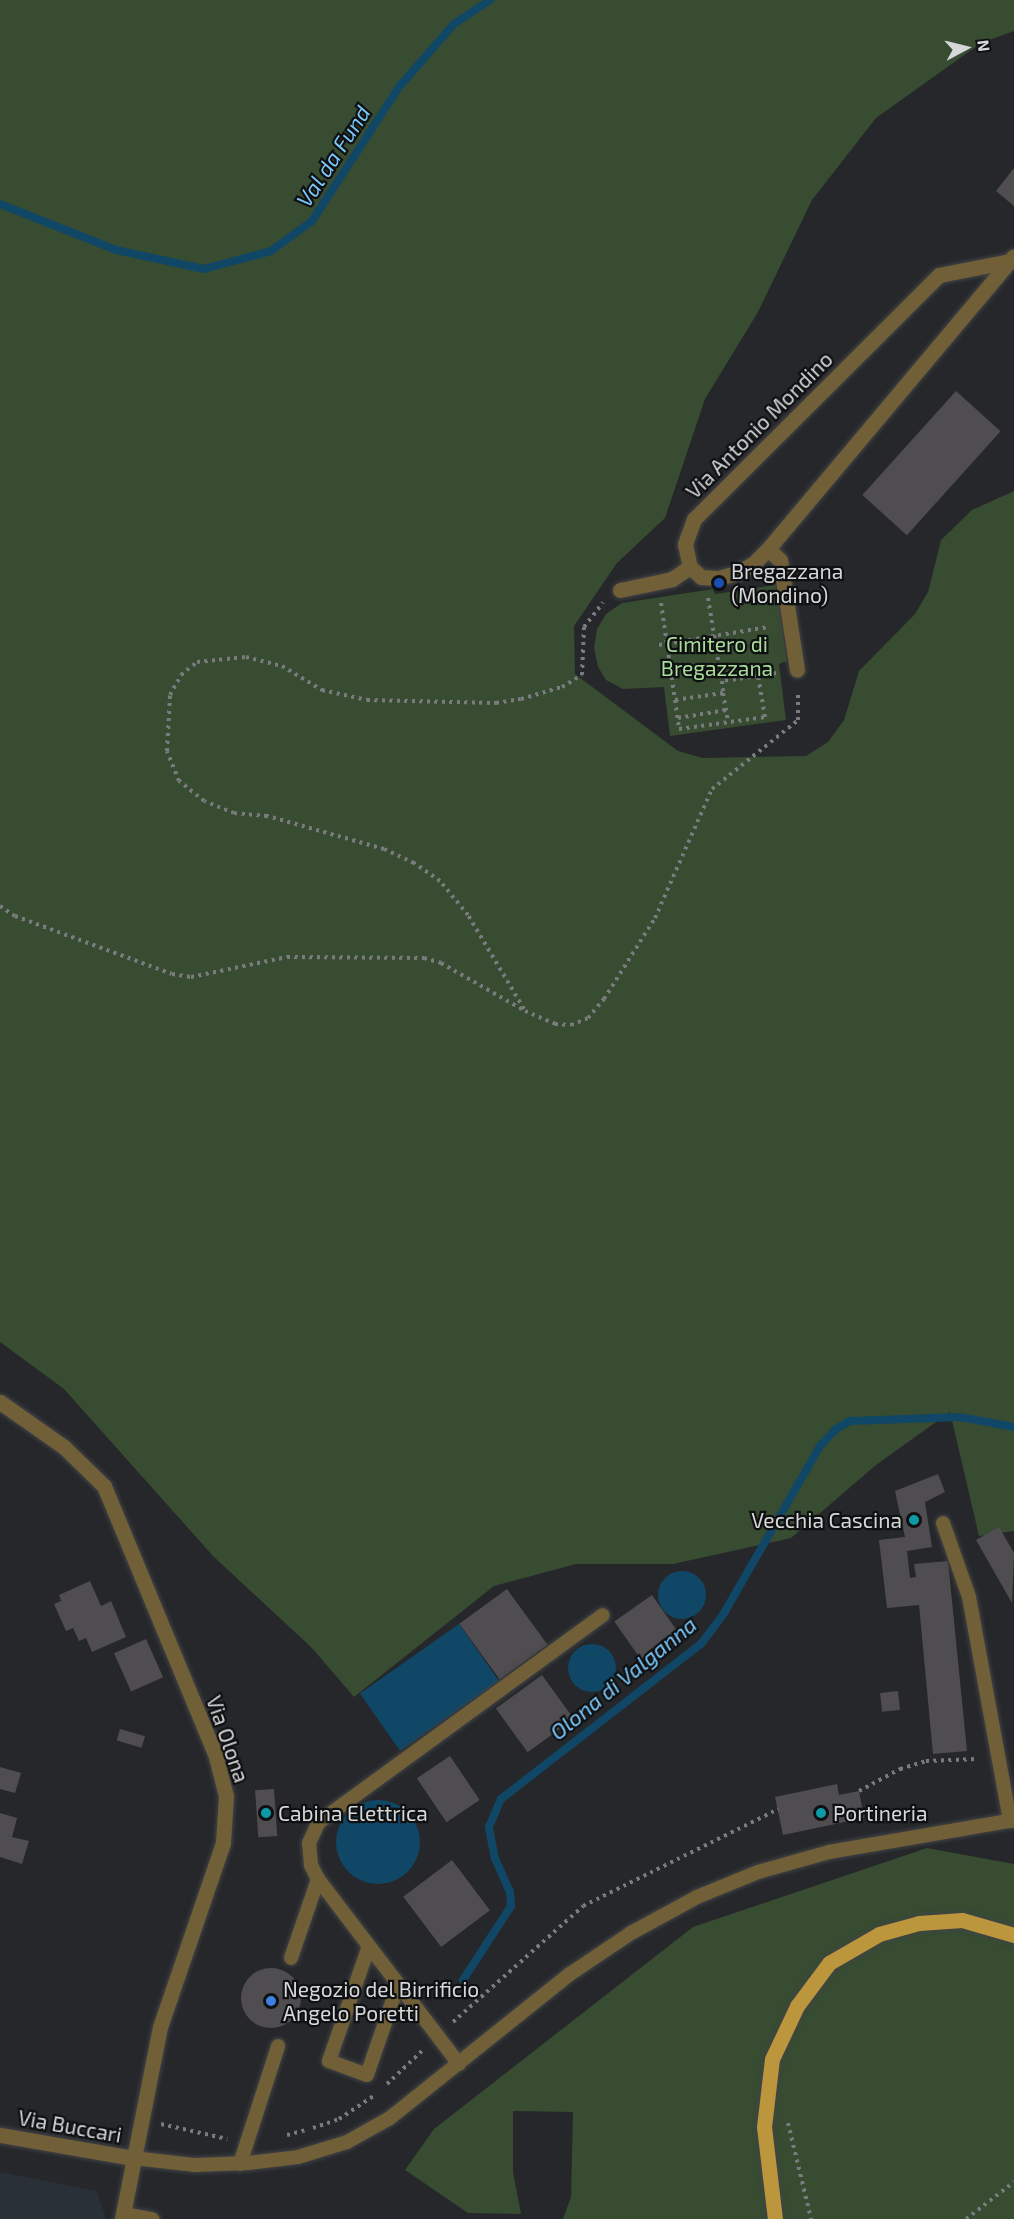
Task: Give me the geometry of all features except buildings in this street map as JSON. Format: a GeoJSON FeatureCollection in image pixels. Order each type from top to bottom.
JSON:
{"type":"FeatureCollection","features":[{"type":"Feature","properties":{"kind":"main road"},"geometry":{"type":"LineString","coordinates":[[775,2219],[764,2127],[772,2059],[797,2006],[830,1963],[879,1934],[919,1923],[962,1920],[1014,1935]]}},
{"type":"Feature","properties":{"kind":"street","name":"Via Antonio Mondino"},"geometry":{"type":"LineString","coordinates":[[1012,258],[768,549],[737,573],[701,577],[690,567],[685,544],[694,519],[939,275],[1012,258]]}},
{"type":"Feature","properties":{"kind":"street"},"geometry":{"type":"LineString","coordinates":[[768,549],[780,560],[797,670]]}},
{"type":"Feature","properties":{"kind":"street"},"geometry":{"type":"LineString","coordinates":[[620,590],[672,579],[690,567]]}},
{"type":"Feature","properties":{"kind":"street","name":"Via Olona"},"geometry":{"type":"LineString","coordinates":[[0,1402],[64,1447],[104,1486],[216,1757],[226,1796],[223,1843],[160,2027],[122,2217],[152,2219]]}},
{"type":"Feature","properties":{"kind":"street","name":"Via Buccari"},"geometry":{"type":"LineString","coordinates":[[0,2135],[133,2158]]}},
{"type":"Feature","properties":{"kind":"lane"},"geometry":{"type":"LineString","coordinates":[[133,2158],[194,2165],[240,2164],[298,2157],[347,2142],[390,2118],[570,1974],[631,1933],[697,1897],[758,1872],[829,1852],[1012,1820],[969,1597],[943,1523]]}},
{"type":"Feature","properties":{"kind":"lane"},"geometry":{"type":"LineString","coordinates":[[459,2064],[318,1880],[310,1865],[309,1843],[319,1822],[603,1615]]}},
{"type":"Feature","properties":{"kind":"lane"},"geometry":{"type":"LineString","coordinates":[[291,1958],[318,1880]]}},
{"type":"Feature","properties":{"kind":"lane"},"geometry":{"type":"LineString","coordinates":[[369,1946],[329,2061],[367,2075],[398,1985]]}},
{"type":"Feature","properties":{"kind":"lane"},"geometry":{"type":"LineString","coordinates":[[240,2164],[278,2046]]}},
{"type":"Feature","properties":{"kind":"path"},"geometry":{"type":"LineString","coordinates":[[658,581],[679,729],[765,717],[758,676]]}},
{"type":"Feature","properties":{"kind":"path"},"geometry":{"type":"LineString","coordinates":[[525,1011],[468,915],[440,881],[414,863],[384,849],[288,822],[234,813],[204,801],[179,781],[167,751],[170,695],[181,675],[197,662],[246,657],[282,666],[322,690],[367,700],[496,703],[521,699],[562,687],[582,675],[584,627],[606,599],[620,590]]}},
{"type":"Feature","properties":{"kind":"path"},"geometry":{"type":"LineString","coordinates":[[708,597],[720,672]]}},
{"type":"Feature","properties":{"kind":"path"},"geometry":{"type":"LineString","coordinates":[[659,645],[790,623]]}},
{"type":"Feature","properties":{"kind":"path"},"geometry":{"type":"LineString","coordinates":[[0,906],[15,916],[172,974],[211,975],[287,957],[424,958],[441,963],[525,1011],[555,1024],[571,1025],[588,1018],[604,999],[655,918],[712,789],[798,720],[797,670],[722,681],[728,722]]}},
{"type":"Feature","properties":{"kind":"path"},"geometry":{"type":"LineString","coordinates":[[675,700],[723,693]]}},
{"type":"Feature","properties":{"kind":"path"},"geometry":{"type":"LineString","coordinates":[[678,718],[726,710]]}},
{"type":"Feature","properties":{"kind":"path"},"geometry":{"type":"LineString","coordinates":[[859,1791],[900,1769],[926,1761],[981,1759]]}},
{"type":"Feature","properties":{"kind":"path"},"geometry":{"type":"LineString","coordinates":[[282,2136],[339,2119],[366,2104],[583,1906],[778,1809]]}},
{"type":"Feature","properties":{"kind":"path"},"geometry":{"type":"LineString","coordinates":[[786,2116],[811,2219]]}},
{"type":"Feature","properties":{"kind":"path"},"geometry":{"type":"LineString","coordinates":[[141,2120],[246,2141]]}},
{"type":"Feature","properties":{"kind":"path"},"geometry":{"type":"LineString","coordinates":[[966,2219],[1014,2182]]}},
{"type":"Feature","properties":{"kind":"shaded area"},"geometry":{"type":"Polygon","coordinates":[[[0,2172],[97,2191],[106,2219],[0,2219],[0,2172]]]}},
{"type":"Feature","properties":{"kind":"green space"},"geometry":{"type":"Polygon","coordinates":[[[0,0],[1014,0],[1014,31],[981,43],[876,118],[812,200],[758,312],[705,399],[665,518],[617,563],[574,626],[575,674],[678,751],[703,758],[806,756],[828,742],[844,720],[859,671],[915,614],[928,592],[941,540],[972,510],[1014,491],[1014,1531],[979,1536],[950,1412],[876,1465],[791,1538],[673,1564],[576,1564],[494,1586],[354,1697],[312,1648],[213,1556],[64,1389],[0,1342],[0,0]]]}},
{"type":"Feature","properties":{"kind":"green space","name":"Cimitero di Bregazzana"},"geometry":{"type":"Polygon","coordinates":[[[776,585],[787,661],[779,664],[786,720],[670,736],[664,687],[623,689],[606,680],[598,667],[594,648],[597,629],[606,614],[622,603],[713,589],[715,594],[776,585]]]}},
{"type":"Feature","properties":{"kind":"green space"},"geometry":{"type":"Polygon","coordinates":[[[927,1848],[1014,1864],[1014,2219],[563,2219],[571,2197],[573,2112],[513,2111],[513,2172],[521,2214],[468,2213],[405,2170],[434,2129],[693,1927],[927,1848]]]}},
{"type":"Feature","properties":{"kind":"water"},"geometry":{"type":"Polygon","coordinates":[[[682,1571],[699,1578],[706,1595],[699,1612],[682,1619],[665,1612],[658,1595],[665,1578],[682,1571]]]}},
{"type":"Feature","properties":{"kind":"water"},"geometry":{"type":"Polygon","coordinates":[[[459,1624],[499,1681],[400,1751],[360,1693],[459,1624]]]}},
{"type":"Feature","properties":{"kind":"water"},"geometry":{"type":"Polygon","coordinates":[[[592,1644],[609,1651],[616,1668],[609,1685],[592,1692],[575,1685],[568,1668],[575,1651],[592,1644]]]}},
{"type":"Feature","properties":{"kind":"water"},"geometry":{"type":"Polygon","coordinates":[[[378,1800],[394,1803],[408,1812],[417,1826],[420,1842],[417,1858],[408,1872],[394,1881],[378,1884],[362,1881],[348,1872],[339,1858],[336,1842],[339,1826],[348,1812],[362,1803],[378,1800]]]}},
{"type":"Feature","properties":{"kind":"waterway","name":"Val da Fund"},"geometry":{"type":"LineString","coordinates":[[0,204],[116,250],[204,269],[271,251],[312,221],[399,87],[454,24],[490,0]]}},
{"type":"Feature","properties":{"kind":"waterway","name":"Olona di Valganna"},"geometry":{"type":"LineString","coordinates":[[463,1980],[511,1906],[510,1892],[495,1859],[489,1827],[501,1799],[701,1644],[724,1613],[820,1446],[836,1429],[850,1421],[960,1417],[1014,1427]]}},
{"type":"Feature","properties":{"kind":"place","name":"Bregazzana (Mondino)"},"geometry":{"type":"Point","coordinates":[719,583]}},
{"type":"Feature","properties":{"kind":"place","name":"Vecchia Cascina"},"geometry":{"type":"Point","coordinates":[914,1520]}},
{"type":"Feature","properties":{"kind":"place","name":"Cabina Elettrica"},"geometry":{"type":"Point","coordinates":[266,1813]}},
{"type":"Feature","properties":{"kind":"place","name":"Portineria"},"geometry":{"type":"Point","coordinates":[821,1813]}},
{"type":"Feature","properties":{"kind":"place","name":"Negozio del Birrificio Angelo Poretti"},"geometry":{"type":"Point","coordinates":[271,2001]}}]}
